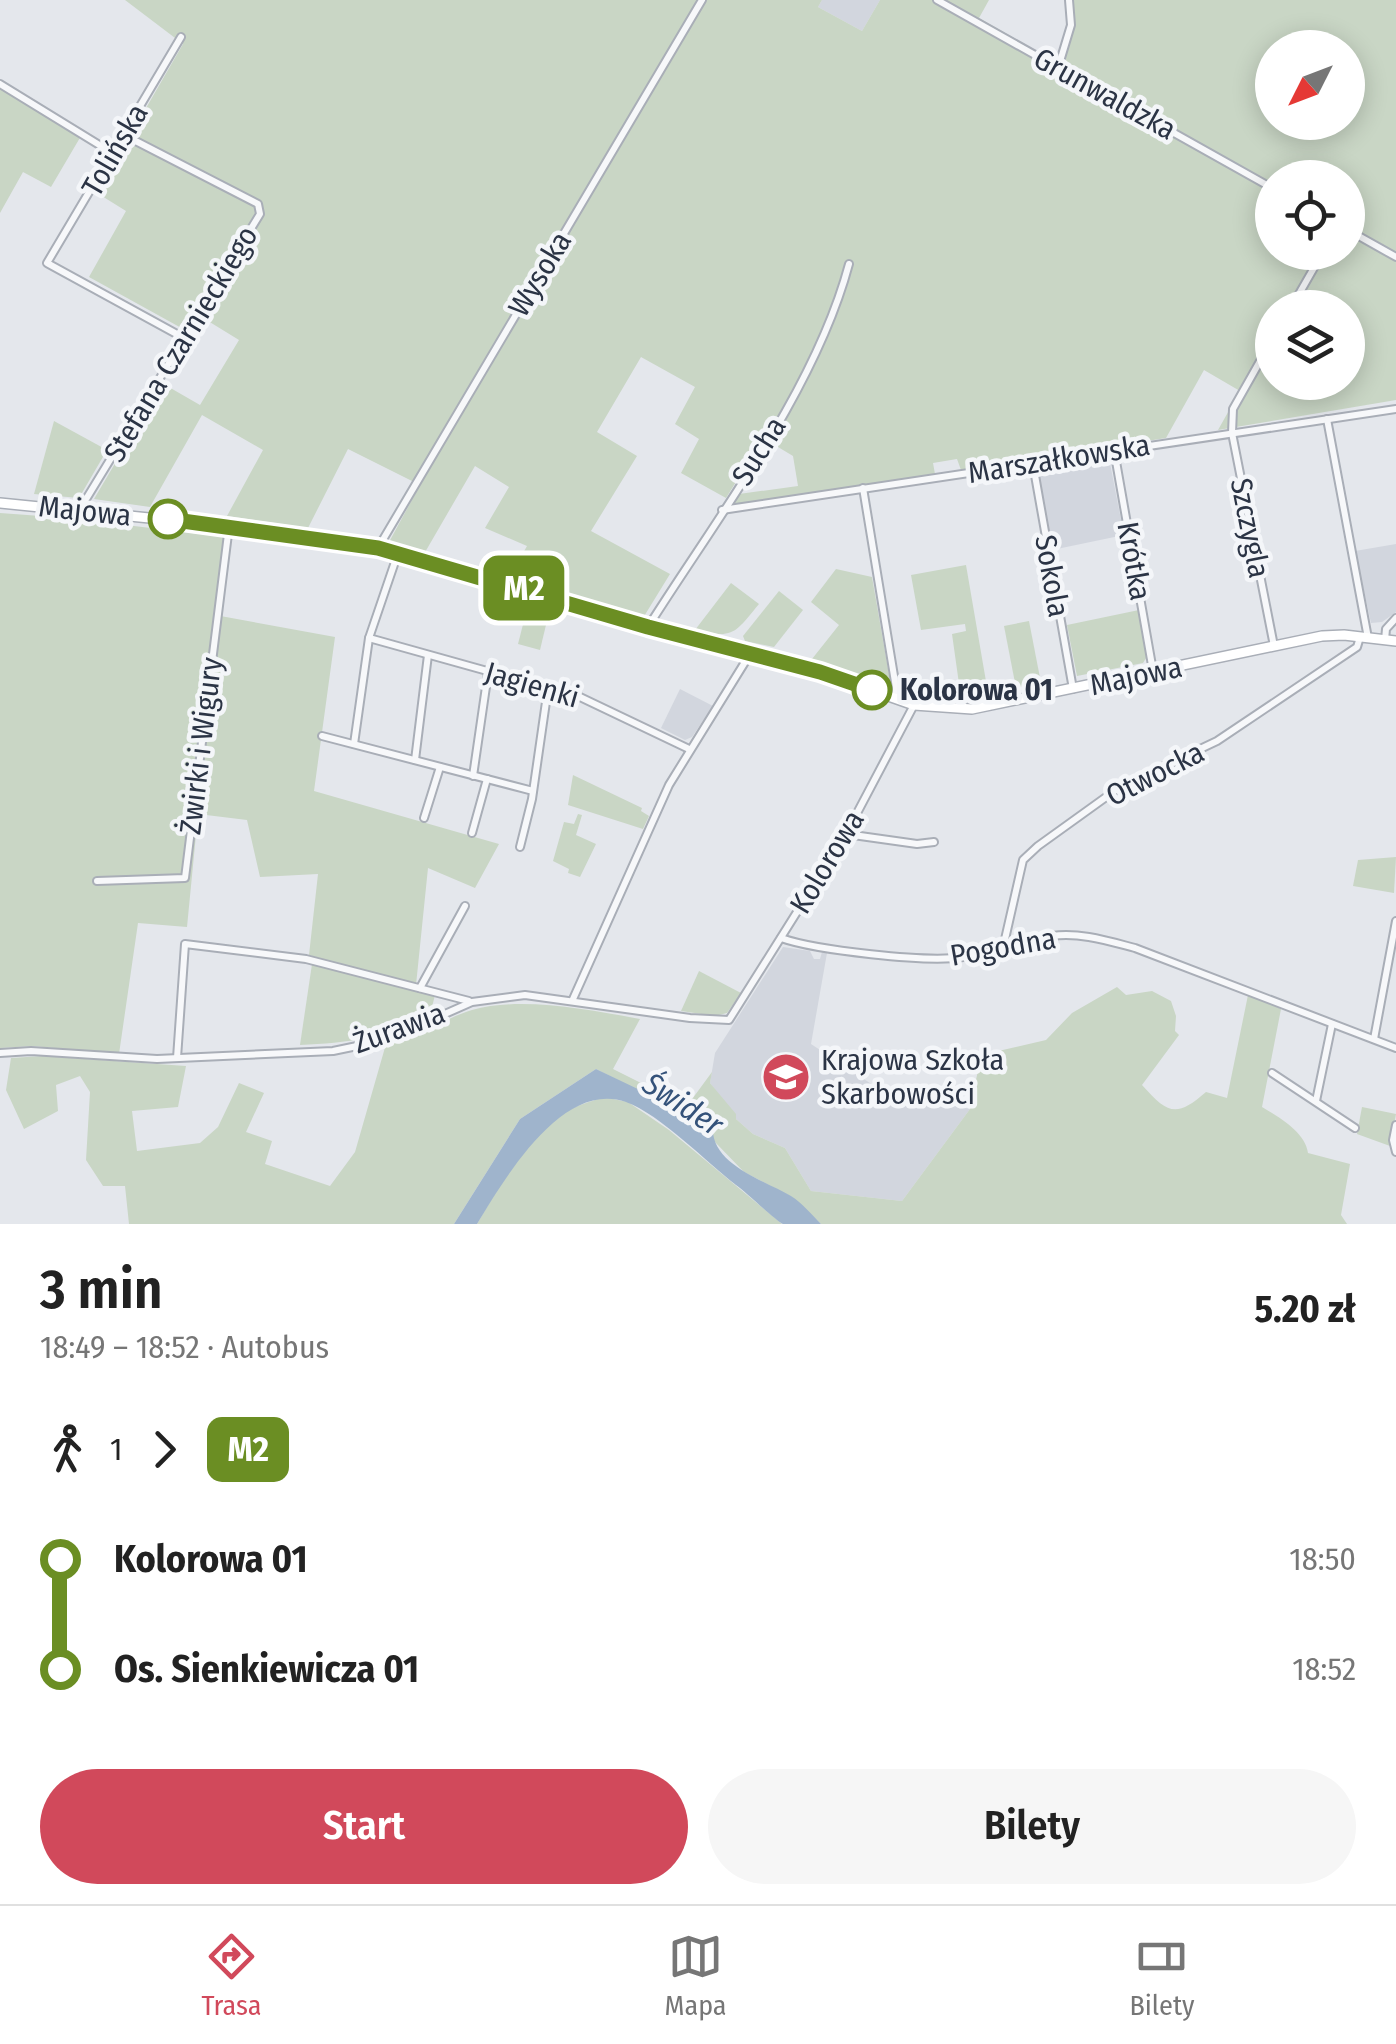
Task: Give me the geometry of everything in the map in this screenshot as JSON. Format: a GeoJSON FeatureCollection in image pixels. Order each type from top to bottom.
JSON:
{"type":"FeatureCollection","features":[{"type":"Feature","properties":{"kind":"street","name":"Wysoka"},"geometry":{"type":"LineString","coordinates":[[378,548],[702,0]]}},
{"type":"Feature","properties":{"kind":"street","name":"Grunwaldzka"},"geometry":{"type":"LineString","coordinates":[[937,0],[1255,178]]}},
{"type":"Feature","properties":{"kind":"street"},"geometry":{"type":"LineString","coordinates":[[1058,68],[1070,25],[1069,0]]}},
{"type":"Feature","properties":{"kind":"street","name":"Tolińska"},"geometry":{"type":"LineString","coordinates":[[181,37],[47,263],[184,338]]}},
{"type":"Feature","properties":{"kind":"street"},"geometry":{"type":"LineString","coordinates":[[0,84],[114,154]]}},
{"type":"Feature","properties":{"kind":"street","name":"Stefana Czarnieckiego"},"geometry":{"type":"LineString","coordinates":[[80,509],[260,214],[258,204],[124,136]]}},
{"type":"Feature","properties":{"kind":"street"},"geometry":{"type":"LineString","coordinates":[[1365,240],[1396,257]]}},
{"type":"Feature","properties":{"kind":"street","name":"Sucha"},"geometry":{"type":"LineString","coordinates":[[648,627],[783,414],[822,340],[849,264]]}},
{"type":"Feature","properties":{"kind":"street","name":"Szczygla"},"geometry":{"type":"LineString","coordinates":[[1255,370],[1233,409],[1232,433],[1274,646]]}},
{"type":"Feature","properties":{"kind":"street","name":"Marszałkowska"},"geometry":{"type":"LineString","coordinates":[[722,510],[1396,409]]}},
{"type":"Feature","properties":{"kind":"street"},"geometry":{"type":"LineString","coordinates":[[1327,420],[1364,638]]}},
{"type":"Feature","properties":{"kind":"street","name":"Krótka"},"geometry":{"type":"LineString","coordinates":[[1114,450],[1153,672]]}},
{"type":"Feature","properties":{"kind":"street","name":"Sokola"},"geometry":{"type":"LineString","coordinates":[[1033,464],[1073,689]]}},
{"type":"Feature","properties":{"kind":"street"},"geometry":{"type":"LineString","coordinates":[[863,488],[895,698]]}},
{"type":"Feature","properties":{"kind":"street","name":"Majowa"},"geometry":{"type":"LineString","coordinates":[[0,503],[228,526],[378,548],[648,627],[820,672],[914,705],[972,709],[1274,646],[1344,635],[1390,640]]}},
{"type":"Feature","properties":{"kind":"street","name":"Żwirki i Wigury"},"geometry":{"type":"LineString","coordinates":[[97,882],[185,878],[228,526]]}},
{"type":"Feature","properties":{"kind":"street"},"geometry":{"type":"LineString","coordinates":[[354,744],[369,638],[398,553]]}},
{"type":"Feature","properties":{"kind":"street"},"geometry":{"type":"LineString","coordinates":[[1390,640],[1386,629],[1396,618]]}},
{"type":"Feature","properties":{"kind":"street"},"geometry":{"type":"LineString","coordinates":[[1344,635],[1344,655]]}},
{"type":"Feature","properties":{"kind":"street","name":"Jagienki"},"geometry":{"type":"LineString","coordinates":[[369,638],[580,697],[690,749]]}},
{"type":"Feature","properties":{"kind":"street","name":"Otwocka"},"geometry":{"type":"LineString","coordinates":[[1003,948],[1023,860],[1038,846],[1134,778],[1217,742],[1357,647],[1364,638]]}},
{"type":"Feature","properties":{"kind":"street"},"geometry":{"type":"LineString","coordinates":[[573,999],[634,860],[690,749],[750,654]]}},
{"type":"Feature","properties":{"kind":"street"},"geometry":{"type":"LineString","coordinates":[[415,760],[428,655]]}},
{"type":"Feature","properties":{"kind":"street"},"geometry":{"type":"LineString","coordinates":[[473,776],[488,672]]}},
{"type":"Feature","properties":{"kind":"street"},"geometry":{"type":"LineString","coordinates":[[520,847],[533,792],[548,688]]}},
{"type":"Feature","properties":{"kind":"street","name":"Kolorowa"},"geometry":{"type":"LineString","coordinates":[[733,1015],[846,834],[914,705]]}},
{"type":"Feature","properties":{"kind":"street"},"geometry":{"type":"LineString","coordinates":[[322,736],[533,792]]}},
{"type":"Feature","properties":{"kind":"street"},"geometry":{"type":"LineString","coordinates":[[424,818],[440,768]]}},
{"type":"Feature","properties":{"kind":"street"},"geometry":{"type":"LineString","coordinates":[[472,834],[487,779]]}},
{"type":"Feature","properties":{"kind":"street"},"geometry":{"type":"LineString","coordinates":[[846,834],[916,844],[934,842]]}},
{"type":"Feature","properties":{"kind":"street"},"geometry":{"type":"LineString","coordinates":[[420,988],[466,906]]}},
{"type":"Feature","properties":{"kind":"street"},"geometry":{"type":"LineString","coordinates":[[1374,1039],[1396,922]]}},
{"type":"Feature","properties":{"kind":"street","name":"Pogodna"},"geometry":{"type":"LineString","coordinates":[[780,938],[830,949],[938,959],[960,958],[1048,936],[1097,938],[1135,948],[1396,1048]]}},
{"type":"Feature","properties":{"kind":"street"},"geometry":{"type":"LineString","coordinates":[[177,1058],[185,944],[306,959],[472,1002]]}},
{"type":"Feature","properties":{"kind":"street"},"geometry":{"type":"LineString","coordinates":[[442,994],[442,1014]]}},
{"type":"Feature","properties":{"kind":"street","name":"Żurawia"},"geometry":{"type":"LineString","coordinates":[[0,1053],[31,1050],[157,1060],[333,1051],[368,1046],[472,1002],[525,995],[714,1021],[728,1020],[733,1015]]}},
{"type":"Feature","properties":{"kind":"street"},"geometry":{"type":"LineString","coordinates":[[1316,1101],[1332,1024]]}},
{"type":"Feature","properties":{"kind":"street"},"geometry":{"type":"LineString","coordinates":[[1272,1074],[1355,1128]]}},
{"type":"Feature","properties":{"kind":"street"},"geometry":{"type":"LineString","coordinates":[[1396,1125],[1396,1152]]}},
{"type":"Feature","properties":{"kind":"shaded area"},"geometry":{"type":"Polygon","coordinates":[[[822,0],[880,0],[862,31],[818,7],[822,0]]]}},
{"type":"Feature","properties":{"kind":"shaded area"},"geometry":{"type":"Polygon","coordinates":[[[1109,458],[1124,535],[1052,550],[1037,469],[1109,458]]]}},
{"type":"Feature","properties":{"kind":"shaded area"},"geometry":{"type":"Polygon","coordinates":[[[1396,544],[1396,612],[1382,622],[1371,623],[1355,551],[1396,544]]]}},
{"type":"Feature","properties":{"kind":"shaded area"},"geometry":{"type":"Polygon","coordinates":[[[680,689],[713,706],[692,737],[685,740],[661,728],[680,689]]]}},
{"type":"Feature","properties":{"kind":"shaded area","name":"Krajowa Szkoła Skarbowości"},"geometry":{"type":"Polygon","coordinates":[[[783,947],[810,951],[814,959],[820,959],[822,952],[827,953],[811,1044],[879,1089],[970,1109],[902,1201],[811,1191],[785,1148],[753,1134],[736,1119],[710,1083],[715,1053],[783,947]]]}},
{"type":"Feature","properties":{"kind":"green space"},"geometry":{"type":"Polygon","coordinates":[[[125,0],[822,0],[818,7],[862,31],[880,0],[989,0],[979,18],[1056,62],[1067,25],[1066,0],[1396,0],[1396,400],[1218,430],[1240,391],[1204,370],[1166,438],[961,470],[957,459],[933,463],[935,474],[732,506],[739,494],[798,486],[793,456],[763,438],[726,498],[681,473],[699,439],[675,424],[695,387],[641,357],[597,432],[637,456],[591,531],[670,574],[643,618],[509,578],[527,546],[485,528],[509,487],[475,466],[424,554],[388,544],[420,485],[348,449],[308,528],[227,516],[263,450],[202,415],[150,507],[94,499],[167,386],[200,405],[239,340],[195,313],[185,330],[89,277],[126,211],[97,193],[183,44],[125,0]]]}},
{"type":"Feature","properties":{"kind":"green space"},"geometry":{"type":"Polygon","coordinates":[[[0,88],[81,136],[51,187],[23,172],[0,213],[0,88]]]}},
{"type":"Feature","properties":{"kind":"green space"},"geometry":{"type":"Polygon","coordinates":[[[54,421],[107,450],[79,498],[34,494],[54,421]]]}},
{"type":"Feature","properties":{"kind":"green space"},"geometry":{"type":"Polygon","coordinates":[[[0,513],[225,537],[215,615],[335,637],[314,791],[499,844],[475,888],[428,868],[416,985],[309,955],[318,874],[260,877],[247,820],[198,814],[187,927],[138,923],[119,1054],[33,1046],[0,1048],[0,513]]]}},
{"type":"Feature","properties":{"kind":"green space"},"geometry":{"type":"Polygon","coordinates":[[[966,565],[988,693],[961,698],[952,634],[966,631],[965,624],[921,630],[911,575],[966,565]]]}},
{"type":"Feature","properties":{"kind":"green space"},"geometry":{"type":"Polygon","coordinates":[[[836,569],[872,577],[891,686],[812,659],[839,625],[811,602],[836,569]]]}},
{"type":"Feature","properties":{"kind":"green space"},"geometry":{"type":"Polygon","coordinates":[[[731,583],[759,604],[732,632],[695,630],[731,583]]]}},
{"type":"Feature","properties":{"kind":"green space"},"geometry":{"type":"Polygon","coordinates":[[[779,591],[803,610],[774,647],[745,641],[743,636],[779,591]]]}},
{"type":"Feature","properties":{"kind":"green space"},"geometry":{"type":"Polygon","coordinates":[[[530,597],[551,604],[540,650],[518,644],[530,597]]]}},
{"type":"Feature","properties":{"kind":"green space"},"geometry":{"type":"Polygon","coordinates":[[[1139,610],[1148,655],[1143,663],[1077,676],[1067,625],[1139,610]]]}},
{"type":"Feature","properties":{"kind":"green space"},"geometry":{"type":"Polygon","coordinates":[[[1029,621],[1041,683],[1016,688],[1004,626],[1029,621]]]}},
{"type":"Feature","properties":{"kind":"green space"},"geometry":{"type":"Polygon","coordinates":[[[573,775],[642,808],[649,816],[643,829],[568,805],[573,775]]]}},
{"type":"Feature","properties":{"kind":"green space"},"geometry":{"type":"Polygon","coordinates":[[[578,814],[582,815],[576,835],[596,844],[580,877],[553,861],[564,822],[574,824],[578,814]]]}},
{"type":"Feature","properties":{"kind":"green space"},"geometry":{"type":"Polygon","coordinates":[[[1396,857],[1394,893],[1353,886],[1358,860],[1396,857]]]}},
{"type":"Feature","properties":{"kind":"green space"},"geometry":{"type":"Polygon","coordinates":[[[312,964],[435,995],[430,1015],[367,1038],[300,1045],[312,964]]]}},
{"type":"Feature","properties":{"kind":"green space"},"geometry":{"type":"Polygon","coordinates":[[[699,971],[741,993],[727,1013],[715,1016],[681,1011],[699,971]]]}},
{"type":"Feature","properties":{"kind":"green space"},"geometry":{"type":"Polygon","coordinates":[[[1117,987],[1126,995],[1152,991],[1171,1001],[1179,1035],[1142,1085],[1172,1109],[1187,1106],[1206,1092],[1227,1098],[1248,995],[1281,1009],[1262,1107],[1297,1132],[1308,1153],[1350,1164],[1341,1215],[1347,1224],[821,1224],[792,1197],[744,1172],[712,1139],[647,1095],[596,1069],[520,1119],[454,1224],[129,1224],[125,1186],[103,1186],[86,1160],[90,1092],[80,1076],[56,1085],[58,1111],[24,1129],[6,1090],[11,1058],[42,1056],[186,1066],[178,1107],[132,1111],[137,1151],[200,1143],[218,1127],[239,1083],[264,1093],[246,1132],[272,1141],[265,1164],[330,1186],[355,1152],[386,1044],[491,1006],[534,1004],[578,1009],[640,1019],[613,1069],[687,1106],[712,1072],[710,1083],[736,1119],[753,1134],[785,1148],[811,1191],[902,1201],[970,1109],[982,1051],[994,1052],[1046,1040],[1072,1013],[1117,987]]]}},
{"type":"Feature","properties":{"kind":"green space"},"geometry":{"type":"Polygon","coordinates":[[[603,1097],[628,1102],[669,1130],[782,1224],[477,1224],[515,1163],[538,1135],[570,1110],[603,1097]]]}},
{"type":"Feature","properties":{"kind":"green space"},"geometry":{"type":"Polygon","coordinates":[[[1362,1107],[1396,1114],[1390,1146],[1357,1134],[1362,1107]]]}},
{"type":"Feature","properties":{"kind":"water"},"geometry":{"type":"Polygon","coordinates":[[[596,1069],[713,1125],[714,1139],[729,1160],[791,1196],[821,1224],[783,1224],[654,1117],[626,1102],[602,1099],[580,1105],[538,1138],[477,1224],[454,1224],[520,1119],[596,1069]]]}},
{"type":"Feature","properties":{"kind":"bus line","name":"M2"},"geometry":{"type":"LineString","coordinates":[[168,519],[378,548],[872,690]]}},
{"type":"Feature","properties":{"kind":"place","name":"Kolorowa 01"},"geometry":{"type":"Point","coordinates":[872,690]}},
{"type":"Feature","properties":{"kind":"place","name":"Krajowa Szkoła Skarbowości"},"geometry":{"type":"Point","coordinates":[786,1077]}},
{"type":"Feature","properties":{"kind":"water label","name":"Świder"},"geometry":{"type":"Point","coordinates":[683,1104]}}]}
